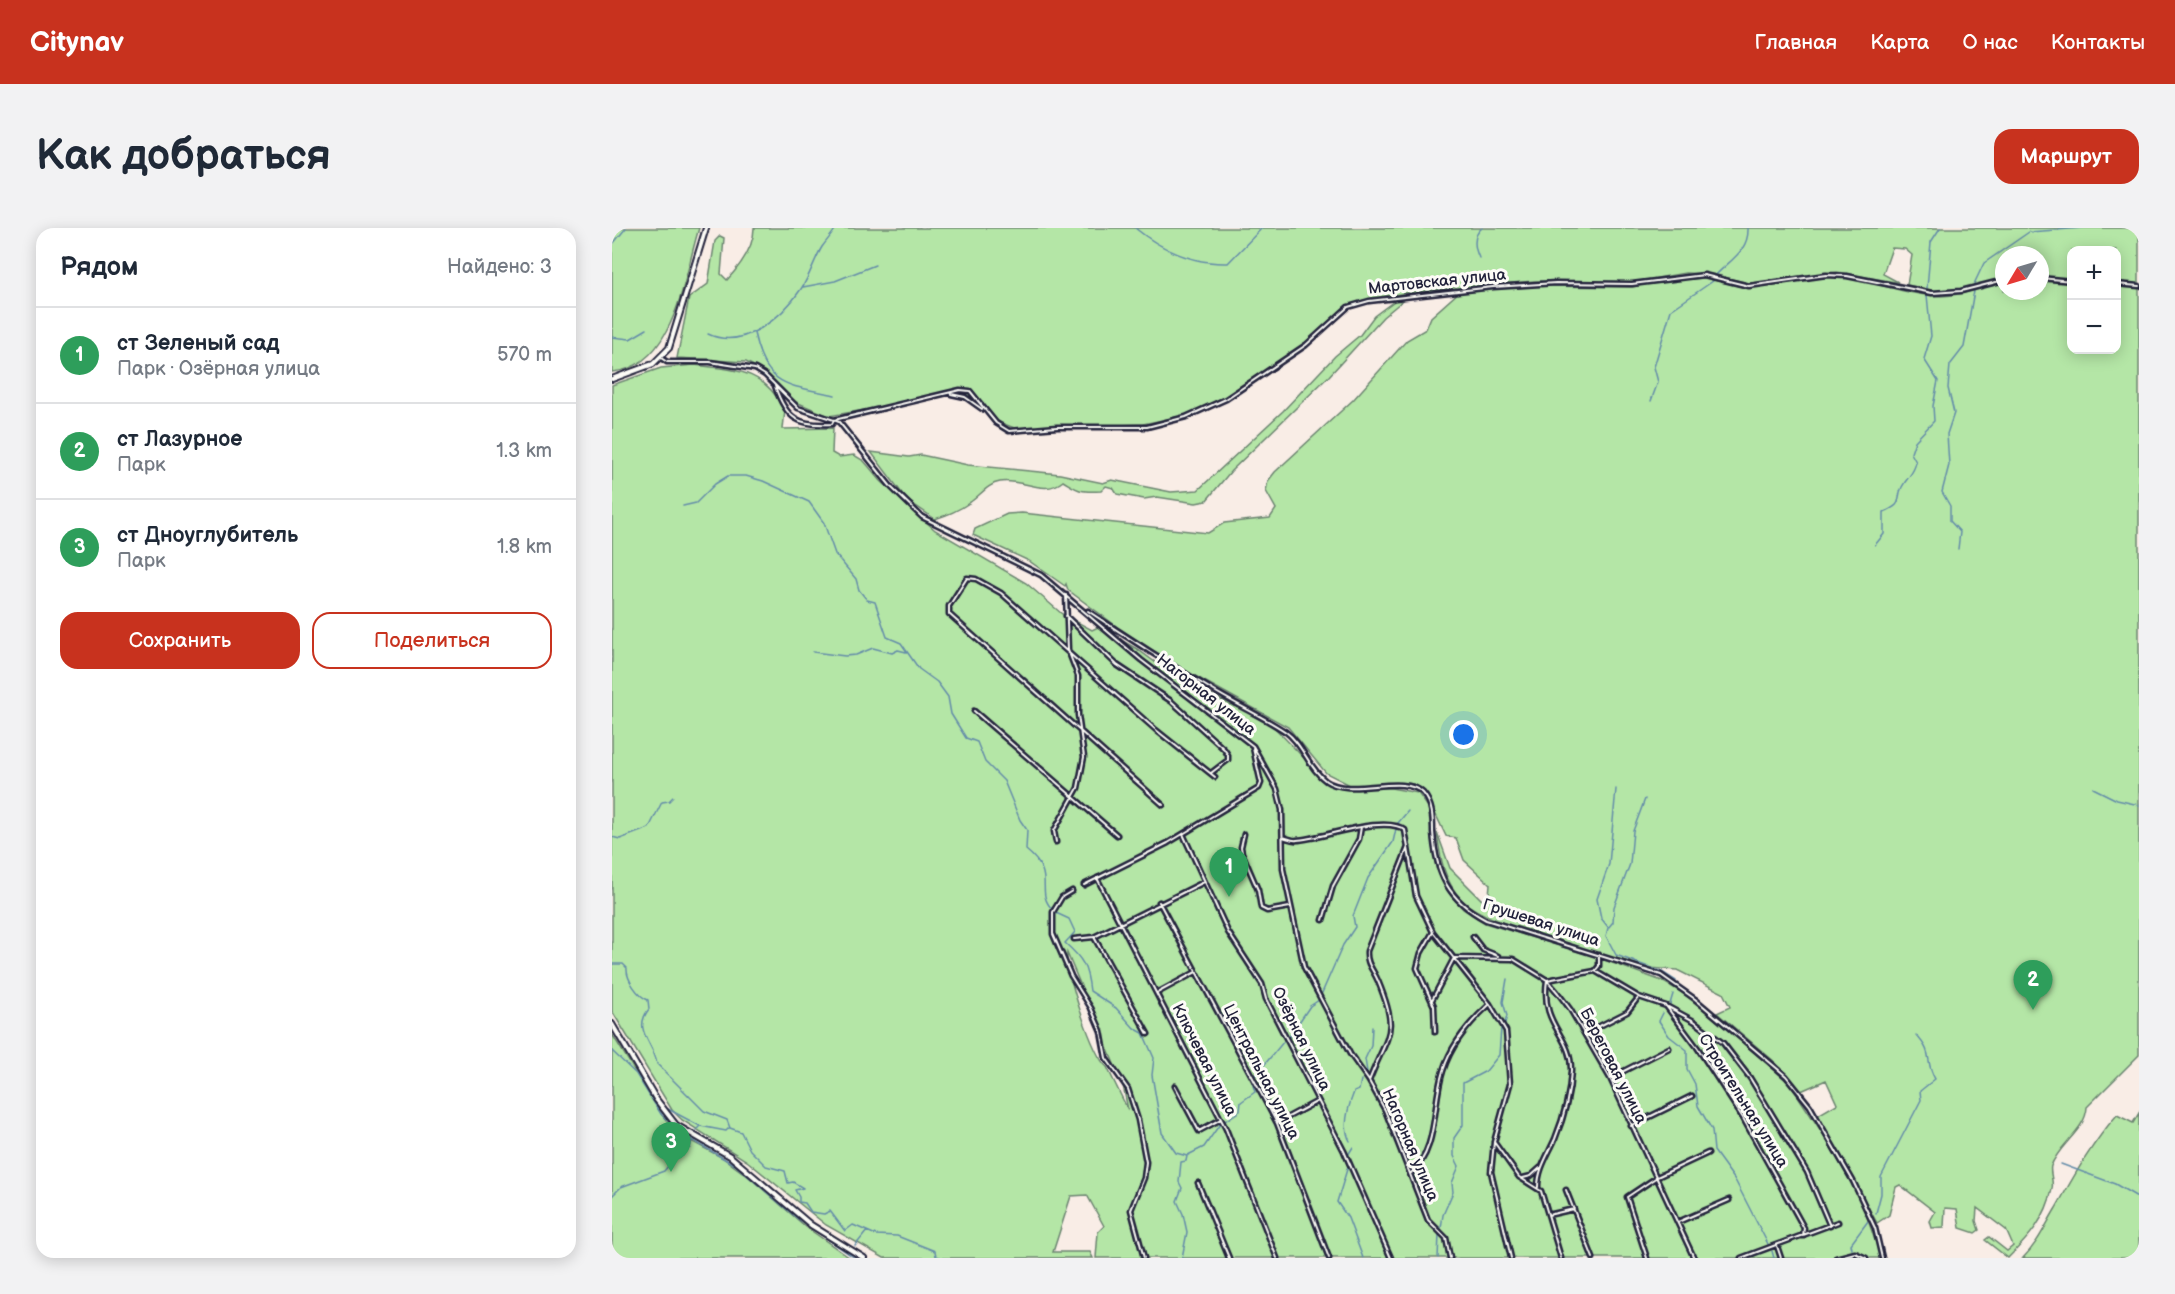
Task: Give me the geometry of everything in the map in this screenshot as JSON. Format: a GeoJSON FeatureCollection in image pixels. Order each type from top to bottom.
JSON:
{"type":"FeatureCollection","features":[{"type":"Feature","properties":{"kind":"street"},"geometry":{"type":"LineString","coordinates":[[612,379],[653,364],[661,358],[671,343],[706,228]]}},
{"type":"Feature","properties":{"kind":"street","name":"Мартовская улица"},"geometry":{"type":"LineString","coordinates":[[834,420],[960,390],[970,391],[996,423],[1009,430],[1057,427],[1147,427],[1186,417],[1226,399],[1289,357],[1348,307],[1417,294],[1556,283],[1632,284],[1704,275],[1749,286],[1826,275],[1847,276],[1932,293],[1961,291],[1995,282]]}},
{"type":"Feature","properties":{"kind":"street"},"geometry":{"type":"LineString","coordinates":[[2049,279],[2067,281]]}},
{"type":"Feature","properties":{"kind":"street"},"geometry":{"type":"LineString","coordinates":[[2121,284],[2139,286]]}},
{"type":"Feature","properties":{"kind":"street"},"geometry":{"type":"LineString","coordinates":[[661,358],[677,363],[710,362],[742,365],[755,369],[774,384],[798,408],[834,420],[832,424],[799,423],[792,417],[774,384]]}},
{"type":"Feature","properties":{"kind":"street"},"geometry":{"type":"LineString","coordinates":[[948,394],[964,397],[984,411]]}},
{"type":"Feature","properties":{"kind":"street","name":"Нагорная улица"},"geometry":{"type":"LineString","coordinates":[[834,420],[851,434],[906,504],[922,517],[1015,560],[1041,575],[1082,607],[1141,660],[1253,746],[1277,789],[1283,837],[1283,868],[1304,967],[1350,1054],[1369,1081],[1385,1110],[1428,1220],[1446,1238],[1450,1258]]}},
{"type":"Feature","properties":{"kind":"street"},"geometry":{"type":"LineString","coordinates":[[1162,805],[1081,735],[949,614],[948,606],[967,578],[976,579],[1001,593],[1156,730],[1215,777]]}},
{"type":"Feature","properties":{"kind":"street"},"geometry":{"type":"LineString","coordinates":[[1056,842],[1056,825],[1073,797],[1082,775],[1084,757],[1078,715],[1078,676],[1068,650],[1066,595]]}},
{"type":"Feature","properties":{"kind":"street","name":"Грушевая улица"},"geometry":{"type":"LineString","coordinates":[[1082,607],[1182,672],[1288,734],[1327,782],[1351,787],[1413,787],[1423,793],[1432,811],[1437,863],[1443,880],[1453,896],[1467,910],[1486,920],[1660,975],[1679,987],[1786,1076],[1810,1106],[1857,1188],[1875,1228],[1882,1258]]}},
{"type":"Feature","properties":{"kind":"street"},"geometry":{"type":"LineString","coordinates":[[1066,615],[1117,665],[1171,701],[1224,749],[1228,760],[1211,773]]}},
{"type":"Feature","properties":{"kind":"street"},"geometry":{"type":"LineString","coordinates":[[974,711],[1117,835]]}},
{"type":"Feature","properties":{"kind":"street"},"geometry":{"type":"LineString","coordinates":[[1084,885],[1183,834],[1259,788],[1261,783],[1253,746]]}},
{"type":"Feature","properties":{"kind":"street"},"geometry":{"type":"LineString","coordinates":[[1323,920],[1333,886],[1359,839],[1360,827]]}},
{"type":"Feature","properties":{"kind":"street"},"geometry":{"type":"LineString","coordinates":[[1283,837],[1296,841],[1360,827],[1402,827],[1408,845],[1416,896],[1433,932],[1490,1004],[1506,1031],[1510,1084],[1494,1142],[1491,1172],[1510,1258]]}},
{"type":"Feature","properties":{"kind":"street","name":"Озёрная улица"},"geometry":{"type":"LineString","coordinates":[[1183,834],[1234,944],[1262,984],[1266,999],[1371,1208],[1391,1258]]}},
{"type":"Feature","properties":{"kind":"street"},"geometry":{"type":"LineString","coordinates":[[1244,834],[1240,847],[1258,890],[1261,908],[1267,911],[1290,907]]}},
{"type":"Feature","properties":{"kind":"street"},"geometry":{"type":"LineString","coordinates":[[1369,1081],[1390,1034],[1391,1018],[1376,976],[1366,962],[1367,951],[1408,845]]}},
{"type":"Feature","properties":{"kind":"street","name":"Ключевая улица"},"geometry":{"type":"LineString","coordinates":[[1097,878],[1221,1119],[1277,1258]]}},
{"type":"Feature","properties":{"kind":"street"},"geometry":{"type":"LineString","coordinates":[[1074,939],[1094,937],[1159,902],[1204,882]]}},
{"type":"Feature","properties":{"kind":"street"},"geometry":{"type":"LineString","coordinates":[[1072,891],[1062,897],[1053,912],[1053,934],[1071,976],[1091,1008],[1101,1031],[1107,1058],[1128,1089],[1138,1120],[1146,1162],[1144,1178],[1131,1210],[1144,1258]]}},
{"type":"Feature","properties":{"kind":"street","name":"Центральная улица"},"geometry":{"type":"LineString","coordinates":[[1159,902],[1276,1124],[1329,1258]]}},
{"type":"Feature","properties":{"kind":"street"},"geometry":{"type":"LineString","coordinates":[[1433,932],[1421,953],[1417,968],[1432,1000],[1436,1014],[1436,1032]]}},
{"type":"Feature","properties":{"kind":"street"},"geometry":{"type":"LineString","coordinates":[[1094,937],[1148,1034]]}},
{"type":"Feature","properties":{"kind":"street"},"geometry":{"type":"LineString","coordinates":[[1473,937],[1483,950],[1500,957]]}},
{"type":"Feature","properties":{"kind":"street"},"geometry":{"type":"LineString","coordinates":[[1561,1258],[1538,1187],[1542,1166],[1568,1100],[1570,1051],[1547,1014],[1544,999],[1547,980],[1569,978],[1595,971],[1599,966],[1599,955]]}},
{"type":"Feature","properties":{"kind":"street"},"geometry":{"type":"LineString","coordinates":[[1432,1000],[1454,958]]}},
{"type":"Feature","properties":{"kind":"street","name":"Береговая улица"},"geometry":{"type":"LineString","coordinates":[[1454,958],[1513,958],[1547,980],[1570,1009],[1610,1078],[1694,1258]]}},
{"type":"Feature","properties":{"kind":"street"},"geometry":{"type":"LineString","coordinates":[[1595,971],[1639,997],[1666,1006],[1694,1021],[1724,1042],[1750,1078],[1808,1172],[1830,1226]]}},
{"type":"Feature","properties":{"kind":"street"},"geometry":{"type":"LineString","coordinates":[[1157,993],[1196,972]]}},
{"type":"Feature","properties":{"kind":"street"},"geometry":{"type":"LineString","coordinates":[[1585,1034],[1627,1012],[1639,997]]}},
{"type":"Feature","properties":{"kind":"street"},"geometry":{"type":"LineString","coordinates":[[1410,1174],[1419,1167],[1431,1138],[1443,1069],[1461,1036],[1490,1004]]}},
{"type":"Feature","properties":{"kind":"street","name":"Строительная улица"},"geometry":{"type":"LineString","coordinates":[[1666,1006],[1697,1047],[1743,1118],[1804,1228],[1803,1236]]}},
{"type":"Feature","properties":{"kind":"street"},"geometry":{"type":"LineString","coordinates":[[612,1024],[665,1112],[681,1129],[730,1156],[811,1225],[862,1257]]}},
{"type":"Feature","properties":{"kind":"street"},"geometry":{"type":"LineString","coordinates":[[1610,1078],[1669,1048]]}},
{"type":"Feature","properties":{"kind":"street"},"geometry":{"type":"LineString","coordinates":[[1176,1086],[1198,1131],[1221,1119]]}},
{"type":"Feature","properties":{"kind":"street"},"geometry":{"type":"LineString","coordinates":[[1631,1126],[1692,1096]]}},
{"type":"Feature","properties":{"kind":"street"},"geometry":{"type":"LineString","coordinates":[[1276,1124],[1318,1101]]}},
{"type":"Feature","properties":{"kind":"street"},"geometry":{"type":"LineString","coordinates":[[1494,1142],[1519,1177],[1538,1187]]}},
{"type":"Feature","properties":{"kind":"street"},"geometry":{"type":"LineString","coordinates":[[1647,1258],[1627,1197],[1657,1177],[1708,1153]]}},
{"type":"Feature","properties":{"kind":"street"},"geometry":{"type":"LineString","coordinates":[[1519,1177],[1528,1178],[1542,1166]]}},
{"type":"Feature","properties":{"kind":"street"},"geometry":{"type":"LineString","coordinates":[[1198,1183],[1228,1258]]}},
{"type":"Feature","properties":{"kind":"street"},"geometry":{"type":"LineString","coordinates":[[1566,1190],[1593,1258]]}},
{"type":"Feature","properties":{"kind":"street"},"geometry":{"type":"LineString","coordinates":[[1678,1222],[1729,1200]]}},
{"type":"Feature","properties":{"kind":"street"},"geometry":{"type":"LineString","coordinates":[[1548,1215],[1574,1209]]}},
{"type":"Feature","properties":{"kind":"street"},"geometry":{"type":"LineString","coordinates":[[1741,1258],[1838,1222]]}},
{"type":"Feature","properties":{"kind":"street"},"geometry":{"type":"LineString","coordinates":[[1777,1246],[1781,1258]]}},
{"type":"Feature","properties":{"kind":"street"},"geometry":{"type":"LineString","coordinates":[[1836,1258],[1855,1253],[1866,1258]]}},
{"type":"Feature","properties":{"kind":"green space"},"geometry":{"type":"Polygon","coordinates":[[[612,228],[699,228],[674,316],[663,337],[650,354],[633,366],[612,372],[612,228]]]}},
{"type":"Feature","properties":{"kind":"green space"},"geometry":{"type":"Polygon","coordinates":[[[754,228],[2139,228],[2139,284],[2121,282],[2121,246],[2067,246],[2067,279],[2049,278],[2049,246],[1995,246],[1995,280],[1959,290],[1936,291],[1907,285],[1912,255],[1905,249],[1892,248],[1883,274],[1898,282],[1837,272],[1754,284],[1708,274],[1685,273],[1635,282],[1534,281],[1406,293],[1360,301],[1340,311],[1305,344],[1224,398],[1187,415],[1143,424],[1017,429],[996,421],[973,392],[970,391],[980,406],[952,393],[968,391],[959,388],[882,407],[829,416],[796,402],[764,371],[746,362],[677,358],[689,298],[708,284],[715,241],[720,236],[724,238],[721,274],[727,280],[749,250],[754,228]]]}},
{"type":"Feature","properties":{"kind":"green space"},"geometry":{"type":"Polygon","coordinates":[[[1828,277],[1857,280],[1913,293],[1941,296],[1995,284],[1995,300],[2049,300],[2049,281],[2067,282],[2067,354],[2121,354],[2121,286],[2139,288],[2139,1055],[2087,1107],[2082,1123],[2051,1166],[2052,1189],[2046,1209],[2030,1235],[2008,1258],[1985,1240],[1989,1237],[2007,1251],[2013,1246],[2006,1230],[1977,1208],[1976,1221],[1979,1230],[1975,1233],[1960,1228],[1957,1209],[1945,1208],[1944,1227],[1932,1228],[1930,1221],[1935,1212],[1900,1185],[1896,1187],[1889,1215],[1877,1223],[1818,1115],[1837,1104],[1826,1080],[1801,1091],[1775,1062],[1717,1013],[1730,1007],[1723,993],[1677,970],[1648,968],[1578,948],[1521,930],[1476,910],[1462,900],[1447,877],[1441,860],[1437,832],[1450,868],[1484,902],[1489,895],[1490,884],[1464,860],[1456,838],[1446,836],[1425,792],[1414,784],[1350,785],[1326,773],[1288,727],[1175,665],[1119,628],[1068,590],[1066,584],[1065,586],[1029,561],[973,535],[975,529],[1007,514],[1022,513],[1208,533],[1224,523],[1270,518],[1276,509],[1266,491],[1268,481],[1275,472],[1353,400],[1407,340],[1426,329],[1431,317],[1459,292],[1536,286],[1632,287],[1669,280],[1706,278],[1747,288],[1828,277]]]}},
{"type":"Feature","properties":{"kind":"green space"},"geometry":{"type":"Polygon","coordinates":[[[1407,297],[1383,317],[1329,376],[1231,471],[1206,501],[1196,503],[1157,497],[1144,499],[1117,494],[1113,488],[1106,486],[1101,491],[1084,491],[1063,481],[1056,485],[1041,487],[1009,481],[995,483],[961,508],[935,519],[907,500],[871,452],[909,457],[921,455],[968,465],[1060,474],[1103,483],[1112,480],[1171,492],[1198,490],[1283,411],[1335,356],[1360,335],[1374,316],[1397,299],[1407,297]]]}},
{"type":"Feature","properties":{"kind":"green space"},"geometry":{"type":"Polygon","coordinates":[[[694,365],[736,371],[758,379],[777,396],[785,410],[783,429],[833,428],[832,453],[839,457],[854,455],[864,461],[881,481],[935,530],[1026,583],[1062,614],[1092,630],[1098,627],[1137,649],[1174,676],[1273,726],[1328,783],[1350,788],[1391,788],[1418,793],[1428,807],[1436,868],[1449,893],[1463,909],[1485,923],[1596,957],[1662,981],[1681,992],[1717,1020],[1790,1084],[1827,1140],[1863,1205],[1881,1258],[1096,1258],[1098,1232],[1104,1226],[1087,1195],[1071,1196],[1053,1252],[1090,1252],[1093,1258],[884,1258],[826,1225],[747,1161],[682,1120],[672,1110],[612,1011],[612,385],[661,368],[694,365]],[[1067,953],[1070,976],[1087,1030],[1128,1110],[1123,1085],[1067,953]]]}},
{"type":"Feature","properties":{"kind":"green space"},"geometry":{"type":"Polygon","coordinates":[[[612,1034],[662,1115],[673,1128],[683,1137],[723,1158],[749,1177],[806,1227],[850,1258],[612,1258],[612,1034]]]}},
{"type":"Feature","properties":{"kind":"green space"},"geometry":{"type":"Polygon","coordinates":[[[2139,1113],[2139,1258],[2023,1258],[2037,1240],[2099,1137],[2117,1115],[2133,1123],[2139,1113]]]}},
{"type":"Feature","properties":{"kind":"waterway"},"geometry":{"type":"LineString","coordinates":[[612,245],[626,228]]}},
{"type":"Feature","properties":{"kind":"waterway"},"geometry":{"type":"LineString","coordinates":[[708,334],[722,338],[735,338],[761,328],[773,320],[801,289],[822,247],[836,228]]}},
{"type":"Feature","properties":{"kind":"waterway"},"geometry":{"type":"LineString","coordinates":[[1135,228],[1167,249],[1191,258],[1215,263],[1228,263],[1262,228]]}},
{"type":"Feature","properties":{"kind":"waterway"},"geometry":{"type":"LineString","coordinates":[[1479,258],[1475,242],[1482,228]]}},
{"type":"Feature","properties":{"kind":"waterway"},"geometry":{"type":"LineString","coordinates":[[1716,275],[1742,249],[1748,228]]}},
{"type":"Feature","properties":{"kind":"waterway"},"geometry":{"type":"LineString","coordinates":[[1927,288],[1931,242],[1940,228]]}},
{"type":"Feature","properties":{"kind":"waterway"},"geometry":{"type":"LineString","coordinates":[[1974,284],[1984,263],[2029,232],[2083,228]]}},
{"type":"Feature","properties":{"kind":"waterway"},"geometry":{"type":"LineString","coordinates":[[803,287],[835,281],[875,265]]}},
{"type":"Feature","properties":{"kind":"waterway"},"geometry":{"type":"LineString","coordinates":[[1651,401],[1658,382],[1654,367],[1671,310],[1713,281]]}},
{"type":"Feature","properties":{"kind":"waterway"},"geometry":{"type":"LineString","coordinates":[[1958,549],[1960,532],[1950,521],[1950,506],[1942,492],[1949,465],[1947,434],[1954,413],[1948,388],[1950,365],[1964,347],[1974,291]]}},
{"type":"Feature","properties":{"kind":"waterway"},"geometry":{"type":"LineString","coordinates":[[1875,545],[1884,534],[1884,512],[1897,504],[1902,487],[1915,466],[1916,462],[1911,453],[1915,441],[1934,421],[1933,406],[1938,381],[1924,359],[1931,336],[1927,295]]}},
{"type":"Feature","properties":{"kind":"waterway"},"geometry":{"type":"LineString","coordinates":[[612,337],[630,339],[647,329]]}},
{"type":"Feature","properties":{"kind":"waterway"},"geometry":{"type":"LineString","coordinates":[[754,333],[765,364],[781,381],[804,389],[835,395]]}},
{"type":"Feature","properties":{"kind":"waterway"},"geometry":{"type":"LineString","coordinates":[[683,506],[696,503],[715,484],[728,476],[746,476],[763,481],[809,502],[824,523],[835,554],[856,579],[859,590],[867,600],[875,602],[887,637],[901,643],[919,669],[937,682],[948,697],[951,714],[966,738],[977,742],[985,762],[1004,781],[1020,820],[1027,830],[1026,850],[1036,859],[1044,875],[1045,895],[1052,909]]}},
{"type":"Feature","properties":{"kind":"waterway"},"geometry":{"type":"LineString","coordinates":[[813,652],[845,656],[856,655],[873,648],[892,653],[898,650],[906,652]]}},
{"type":"Feature","properties":{"kind":"waterway"},"geometry":{"type":"LineString","coordinates":[[2093,788],[2117,800],[2139,805]]}},
{"type":"Feature","properties":{"kind":"waterway"},"geometry":{"type":"LineString","coordinates":[[1608,927],[1601,918],[1597,899],[1609,864],[1616,789]]}},
{"type":"Feature","properties":{"kind":"waterway"},"geometry":{"type":"LineString","coordinates":[[612,837],[620,839],[649,828],[662,802],[669,801],[673,797]]}},
{"type":"Feature","properties":{"kind":"waterway"},"geometry":{"type":"LineString","coordinates":[[1645,799],[1633,831],[1630,864],[1614,907],[1613,922],[1606,936],[1616,955],[1662,972],[1676,981]]}},
{"type":"Feature","properties":{"kind":"waterway"},"geometry":{"type":"LineString","coordinates":[[1398,823],[1408,811]]}},
{"type":"Feature","properties":{"kind":"waterway"},"geometry":{"type":"LineString","coordinates":[[1322,993],[1343,945],[1355,927],[1353,916],[1368,878],[1393,842],[1396,829]]}},
{"type":"Feature","properties":{"kind":"waterway"},"geometry":{"type":"LineString","coordinates":[[1056,913],[1069,919],[1075,932],[1065,943],[1083,964],[1090,991],[1116,1008],[1134,1028],[1143,1033],[1154,1058],[1152,1075],[1162,1133],[1176,1153],[1187,1156],[1186,1161],[1181,1162],[1179,1182],[1182,1188],[1177,1201],[1187,1232],[1182,1258]]}},
{"type":"Feature","properties":{"kind":"waterway"},"geometry":{"type":"LineString","coordinates":[[612,964],[623,964],[627,968],[633,987],[648,1000],[649,1009],[644,1017],[643,1030],[657,1064],[704,1111],[727,1120],[730,1128],[741,1132],[750,1150],[766,1166],[785,1171],[788,1183],[793,1182],[803,1188],[795,1190],[799,1202],[805,1203],[811,1212],[824,1214],[830,1211],[845,1231],[853,1225],[876,1235],[897,1236],[935,1251],[936,1256],[943,1258]]}},
{"type":"Feature","properties":{"kind":"waterway"},"geometry":{"type":"LineString","coordinates":[[1505,1023],[1507,1016],[1503,1002],[1507,979]]}},
{"type":"Feature","properties":{"kind":"waterway"},"geometry":{"type":"LineString","coordinates":[[1670,1004],[1673,994]]}},
{"type":"Feature","properties":{"kind":"waterway"},"geometry":{"type":"LineString","coordinates":[[1289,1037],[1310,1006],[1319,1000]]}},
{"type":"Feature","properties":{"kind":"waterway"},"geometry":{"type":"LineString","coordinates":[[1663,1013],[1659,1021],[1669,1036],[1687,1050],[1687,1069],[1695,1084],[1698,1106],[1712,1130],[1714,1151],[1735,1180],[1769,1246]]}},
{"type":"Feature","properties":{"kind":"waterway"},"geometry":{"type":"LineString","coordinates":[[1367,1072],[1365,1059],[1371,1046],[1372,1027]]}},
{"type":"Feature","properties":{"kind":"waterway"},"geometry":{"type":"LineString","coordinates":[[1441,1228],[1443,1215],[1453,1192],[1452,1183],[1459,1166],[1454,1156],[1454,1138],[1463,1125],[1463,1083],[1486,1071],[1499,1055],[1501,1028]]}},
{"type":"Feature","properties":{"kind":"waterway"},"geometry":{"type":"LineString","coordinates":[[1876,1213],[1881,1194],[1881,1177],[1921,1100],[1920,1091],[1935,1079],[1925,1048],[1916,1035]]}},
{"type":"Feature","properties":{"kind":"waterway"},"geometry":{"type":"LineString","coordinates":[[1255,1076],[1284,1041]]}},
{"type":"Feature","properties":{"kind":"waterway"},"geometry":{"type":"LineString","coordinates":[[612,1051],[636,1074],[661,1114],[668,1109],[700,1126],[726,1131],[729,1128]]}},
{"type":"Feature","properties":{"kind":"waterway"},"geometry":{"type":"LineString","coordinates":[[1350,1141],[1346,1130],[1347,1117],[1354,1092],[1359,1090],[1361,1080]]}},
{"type":"Feature","properties":{"kind":"waterway"},"geometry":{"type":"LineString","coordinates":[[1225,1121],[1240,1111],[1241,1102],[1255,1092],[1252,1082]]}},
{"type":"Feature","properties":{"kind":"waterway"},"geometry":{"type":"LineString","coordinates":[[662,1115],[678,1131]]}},
{"type":"Feature","properties":{"kind":"waterway"},"geometry":{"type":"LineString","coordinates":[[1188,1155],[1204,1147],[1220,1124]]}},
{"type":"Feature","properties":{"kind":"waterway"},"geometry":{"type":"LineString","coordinates":[[694,1132],[699,1127]]}},
{"type":"Feature","properties":{"kind":"waterway"},"geometry":{"type":"LineString","coordinates":[[682,1134],[735,1165],[798,1219],[855,1258]]}},
{"type":"Feature","properties":{"kind":"waterway"},"geometry":{"type":"LineString","coordinates":[[671,1159],[677,1150],[690,1148],[692,1139]]}},
{"type":"Feature","properties":{"kind":"waterway"},"geometry":{"type":"LineString","coordinates":[[1352,1163],[1348,1155],[1353,1147]]}},
{"type":"Feature","properties":{"kind":"waterway"},"geometry":{"type":"LineString","coordinates":[[2061,1164],[2115,1184],[2139,1198]]}},
{"type":"Feature","properties":{"kind":"waterway"},"geometry":{"type":"LineString","coordinates":[[612,1196],[621,1187],[664,1171],[669,1165]]}},
{"type":"Feature","properties":{"kind":"waterway"},"geometry":{"type":"LineString","coordinates":[[1348,1166],[1337,1202],[1348,1218],[1363,1258]]}},
{"type":"Feature","properties":{"kind":"waterway"},"geometry":{"type":"LineString","coordinates":[[1852,1249],[1851,1244],[1868,1221]]}},
{"type":"Feature","properties":{"kind":"waterway"},"geometry":{"type":"LineString","coordinates":[[855,1246],[867,1231]]}},
{"type":"Feature","properties":{"kind":"waterway"},"geometry":{"type":"LineString","coordinates":[[1438,1258],[1439,1234]]}},
{"type":"Feature","properties":{"kind":"waterway"},"geometry":{"type":"LineString","coordinates":[[1772,1251],[1774,1258]]}},
{"type":"Feature","properties":{"kind":"place","name":"ст Зеленый сад"},"geometry":{"type":"Point","coordinates":[1229,897]}},
{"type":"Feature","properties":{"kind":"place","name":"ст Лазурное"},"geometry":{"type":"Point","coordinates":[2033,1010]}},
{"type":"Feature","properties":{"kind":"place","name":"ст Дноуглубитель"},"geometry":{"type":"Point","coordinates":[671,1172]}}]}
